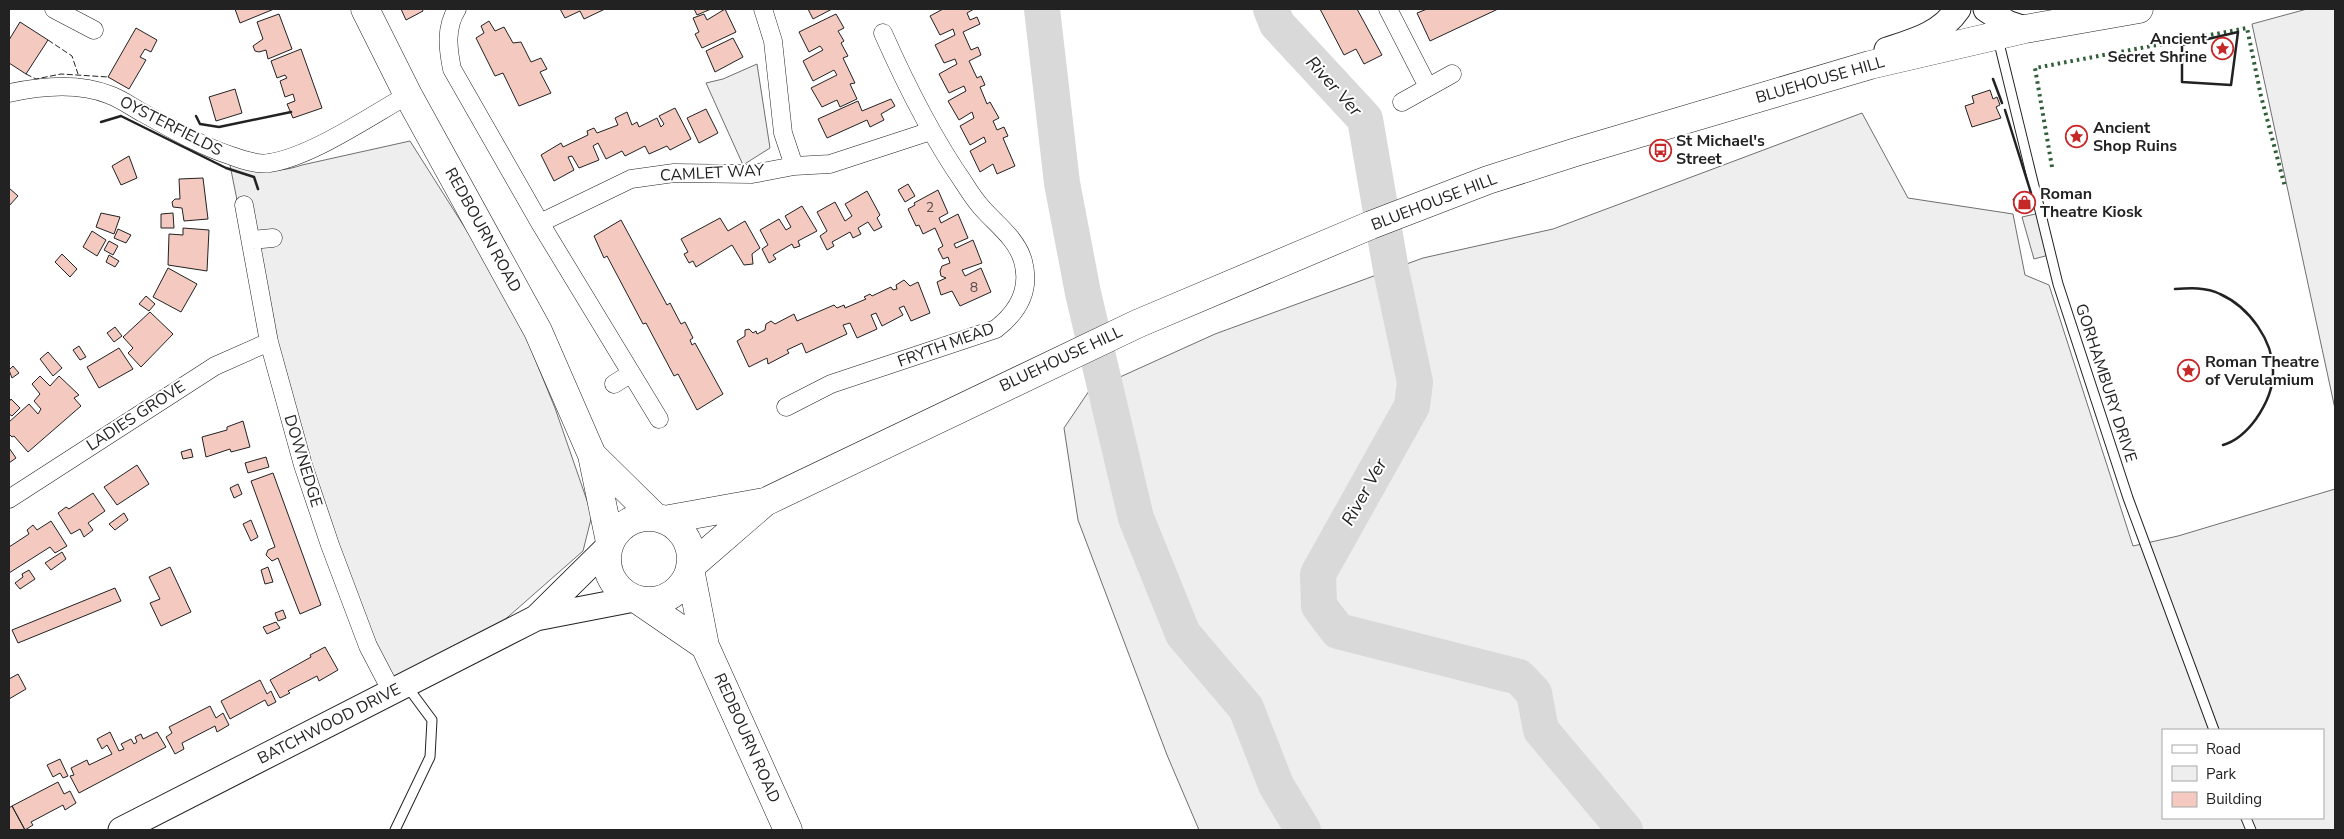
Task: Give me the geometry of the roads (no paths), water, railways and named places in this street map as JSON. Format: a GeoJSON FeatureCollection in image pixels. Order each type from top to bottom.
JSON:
{"type":"FeatureCollection","features":[{"type":"Feature","properties":{"kind":"main road","name":"BLUEHOUSE HILL"},"geometry":{"type":"LineString","coordinates":[[690,568],[765,502],[1057,360],[1137,324],[1381,221],[1488,180],[1870,65],[2102,12],[2139,9]]}},
{"type":"Feature","properties":{"kind":"main road","name":"REDBOURN ROAD"},"geometry":{"type":"LineString","coordinates":[[364,11],[538,331],[592,455],[609,544]]}},
{"type":"Feature","properties":{"kind":"main road","name":"REDBOURN ROAD"},"geometry":{"type":"LineString","coordinates":[[592,455],[660,518]]}},
{"type":"Feature","properties":{"kind":"main road","name":"BLUEHOUSE HILL"},"geometry":{"type":"LineString","coordinates":[[660,518],[765,502]]}},
{"type":"Feature","properties":{"kind":"main road"},"geometry":{"type":"LineString","coordinates":[[636,599],[651,601],[664,598],[676,591],[684,581],[690,568],[690,552],[686,539],[677,527],[660,518],[641,518],[628,522],[617,531],[609,544],[608,565],[614,583],[623,592],[705,646]]}},
{"type":"Feature","properties":{"kind":"main road","name":"REDBOURN ROAD"},"geometry":{"type":"LineString","coordinates":[[690,568],[705,646],[788,830]]}},
{"type":"Feature","properties":{"kind":"street"},"geometry":{"type":"LineString","coordinates":[[54,9],[94,30]]}},
{"type":"Feature","properties":{"kind":"street"},"geometry":{"type":"LineString","coordinates":[[456,9],[448,32],[448,49],[452,69],[540,223],[658,419]]}},
{"type":"Feature","properties":{"kind":"street"},"geometry":{"type":"LineString","coordinates":[[762,9],[772,41],[783,133],[794,166],[830,164],[931,131]]}},
{"type":"Feature","properties":{"kind":"street"},"geometry":{"type":"LineString","coordinates":[[1388,9],[1428,87]]}},
{"type":"Feature","properties":{"kind":"street"},"geometry":{"type":"LineString","coordinates":[[1870,65],[1886,50],[1936,32],[1960,9],[1984,39]]}},
{"type":"Feature","properties":{"kind":"street"},"geometry":{"type":"LineString","coordinates":[[1986,9],[2007,23],[2025,29]]}},
{"type":"Feature","properties":{"kind":"street","name":"FRYTH MEAD"},"geometry":{"type":"LineString","coordinates":[[786,407],[813,401],[831,384],[996,329],[1010,319],[1019,305],[1024,291],[1026,274],[1023,259],[1014,241],[980,205],[963,182],[931,131],[900,52],[883,33]]}},
{"type":"Feature","properties":{"kind":"street"},"geometry":{"type":"LineString","coordinates":[[1402,102],[1452,74]]}},
{"type":"Feature","properties":{"kind":"street","name":"OYSTERFIELDS"},"geometry":{"type":"LineString","coordinates":[[9,92],[40,87],[67,87],[110,95],[180,134],[216,151],[266,164],[285,160],[304,152],[408,95]]}},
{"type":"Feature","properties":{"kind":"street","name":"CAMLET WAY"},"geometry":{"type":"LineString","coordinates":[[540,223],[631,178],[674,173],[752,174],[794,166]]}},
{"type":"Feature","properties":{"kind":"street","name":"DOWNEDGE"},"geometry":{"type":"LineString","coordinates":[[246,213],[269,342],[303,465],[330,545],[368,646],[399,688]]}},
{"type":"Feature","properties":{"kind":"street"},"geometry":{"type":"LineString","coordinates":[[252,240],[273,238]]}},
{"type":"Feature","properties":{"kind":"street","name":"LADIES GROVE"},"geometry":{"type":"LineString","coordinates":[[9,499],[215,366],[269,342]]}},
{"type":"Feature","properties":{"kind":"street"},"geometry":{"type":"LineString","coordinates":[[614,384],[630,374]]}},
{"type":"Feature","properties":{"kind":"street","name":"BATCHWOOD DRIVE"},"geometry":{"type":"LineString","coordinates":[[536,618],[609,544]]}},
{"type":"Feature","properties":{"kind":"street","name":"BATCHWOOD DRIVE"},"geometry":{"type":"LineString","coordinates":[[121,830],[536,618],[636,599]]}},
{"type":"Feature","properties":{"kind":"lane","name":"GORHAMBURY DRIVE"},"geometry":{"type":"LineString","coordinates":[[1984,39],[2058,284],[2128,498],[2214,729]]}},
{"type":"Feature","properties":{"kind":"lane"},"geometry":{"type":"LineString","coordinates":[[395,830],[430,757],[432,720],[399,688]]}},
{"type":"Feature","properties":{"kind":"waterway","name":"River Ver"},"geometry":{"type":"LineString","coordinates":[[1042,9],[1062,183],[1083,293],[1136,518],[1183,634],[1246,708],[1276,785],[1303,830]]}},
{"type":"Feature","properties":{"kind":"waterway","name":"River Ver"},"geometry":{"type":"LineString","coordinates":[[1271,9],[1277,24],[1365,119],[1391,270],[1415,382],[1412,406],[1318,574],[1319,606],[1338,631],[1519,677],[1534,693],[1541,730],[1625,830]]}},
{"type":"Feature","properties":{"kind":"place","name":"Ancient Secret Shrine"},"geometry":{"type":"Point","coordinates":[2223,48]}},
{"type":"Feature","properties":{"kind":"place","name":"Ancient Shop Ruins"},"geometry":{"type":"Point","coordinates":[2077,137]}},
{"type":"Feature","properties":{"kind":"place","name":"St Michael's Street"},"geometry":{"type":"Point","coordinates":[1660,150]}},
{"type":"Feature","properties":{"kind":"place","name":"Roman Theatre Kiosk"},"geometry":{"type":"Point","coordinates":[2024,203]}},
{"type":"Feature","properties":{"kind":"place","name":"Roman Theatre of Verulamium"},"geometry":{"type":"Point","coordinates":[2189,371]}}]}
